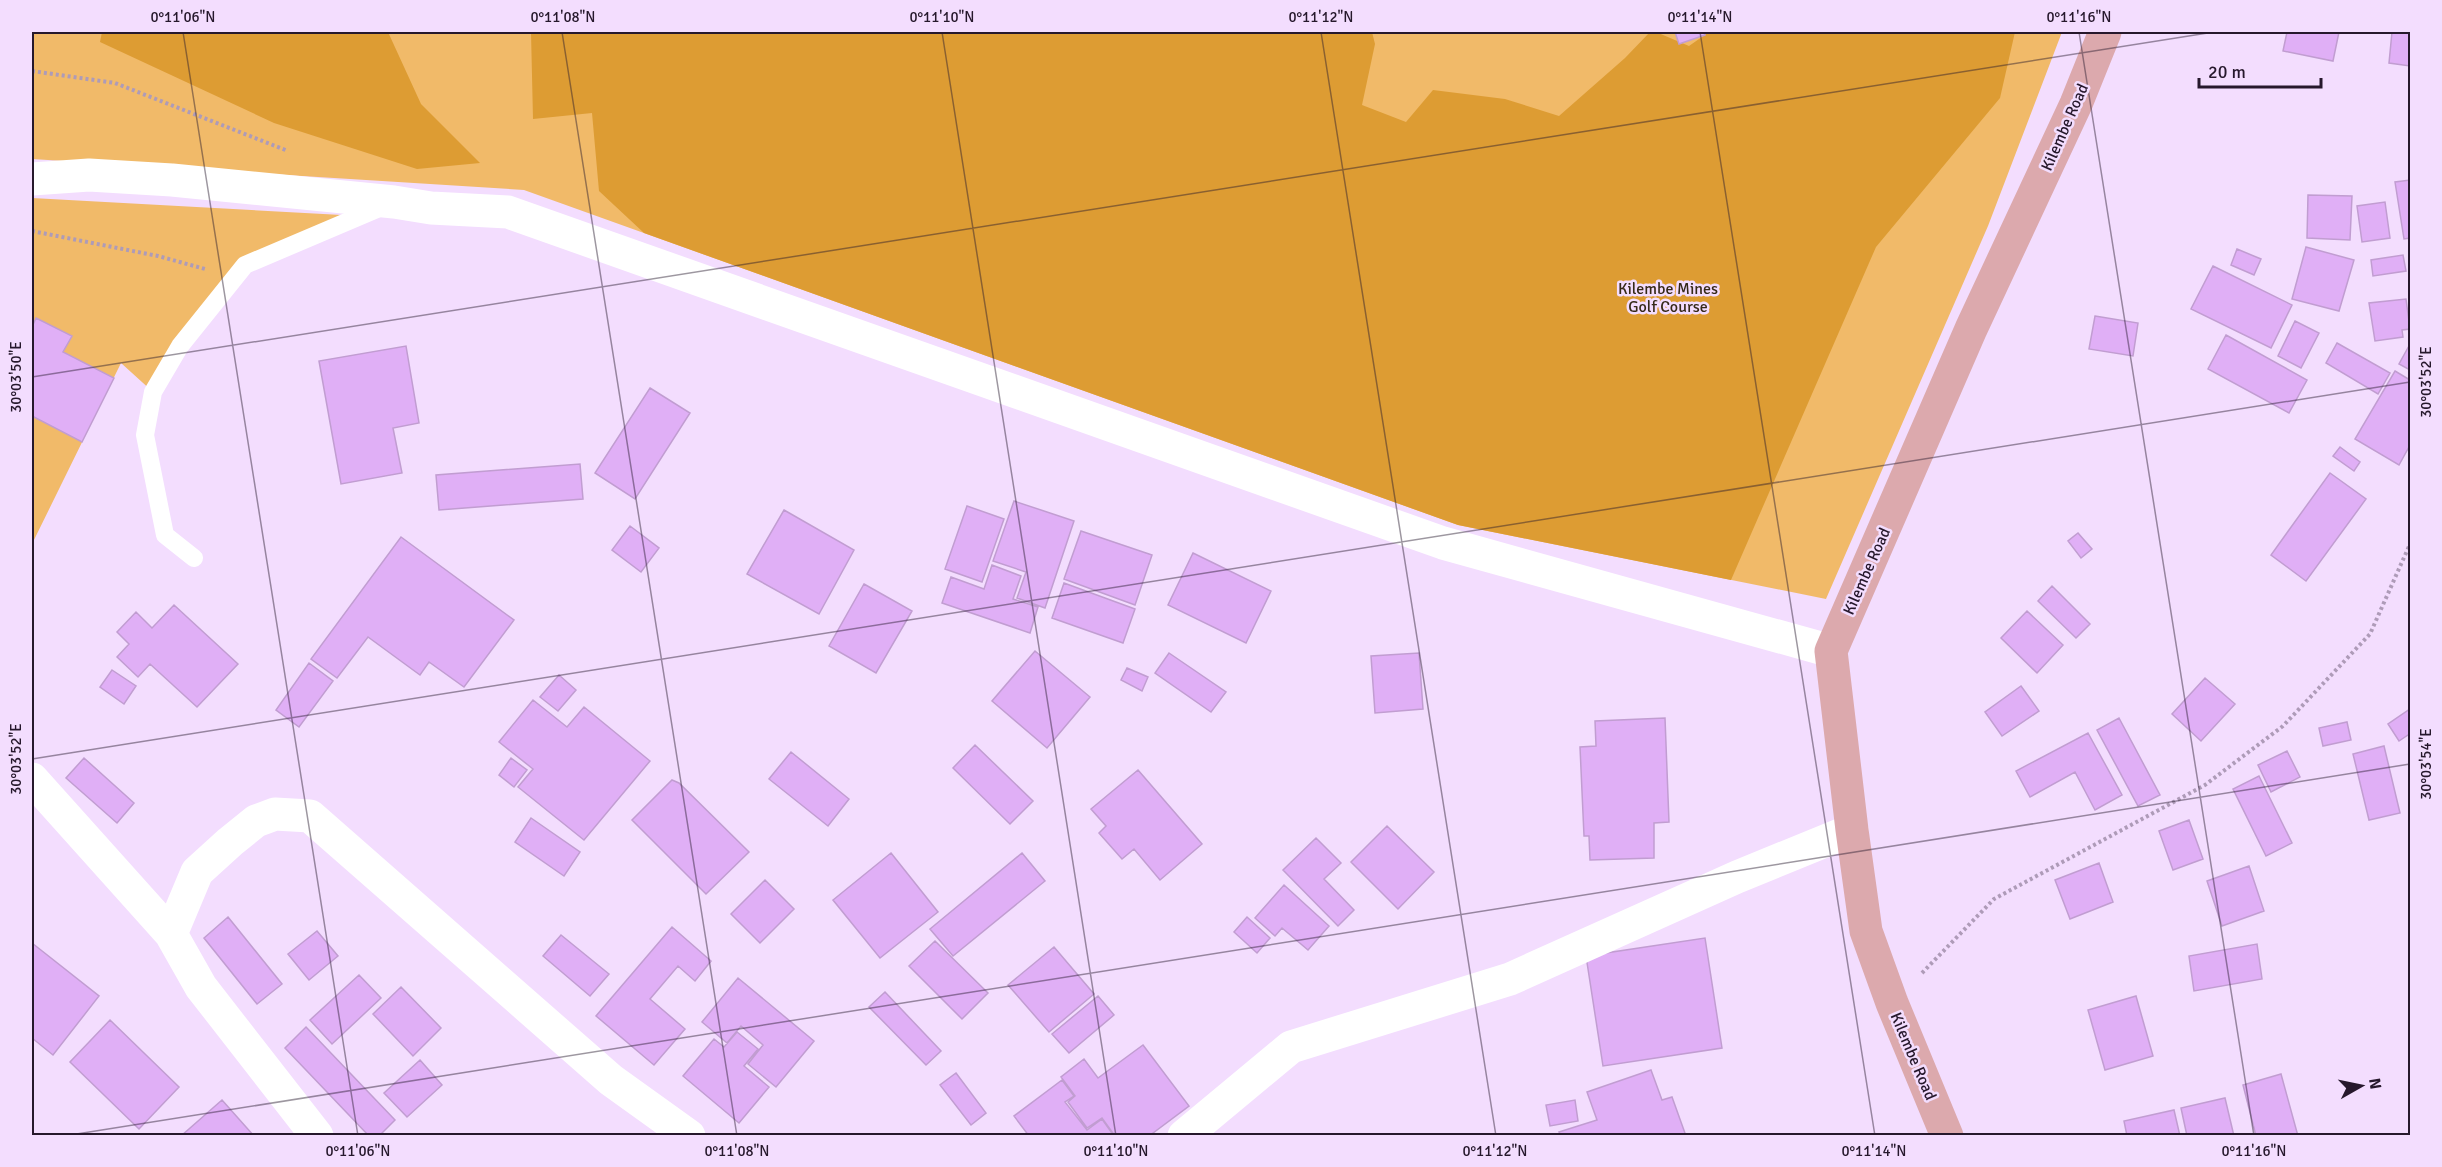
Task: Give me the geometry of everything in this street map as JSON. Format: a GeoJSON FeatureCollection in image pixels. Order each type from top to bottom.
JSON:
{"type":"FeatureCollection","features":[{"type":"Feature","properties":{"kind":"main road","name":"Kilembe Road"},"geometry":{"type":"LineString","coordinates":[[1947,1136],[1892,1003],[1866,931],[1851,830],[1831,651],[1971,329],[2076,104],[2105,32]]}},
{"type":"Feature","properties":{"kind":"street"},"geometry":{"type":"LineString","coordinates":[[32,179],[88,175],[172,180],[394,202],[431,208],[508,212],[1443,543],[1831,651]]}},
{"type":"Feature","properties":{"kind":"street"},"geometry":{"type":"LineString","coordinates":[[32,778],[171,934],[201,987],[317,1136]]}},
{"type":"Feature","properties":{"kind":"street"},"geometry":{"type":"LineString","coordinates":[[171,934],[198,872],[230,842],[256,821],[275,814],[310,816],[611,1080],[689,1136]]}},
{"type":"Feature","properties":{"kind":"street"},"geometry":{"type":"LineString","coordinates":[[1184,1136],[1291,1047],[1510,979],[1737,877],[1851,830]]}},
{"type":"Feature","properties":{"kind":"lane"},"geometry":{"type":"LineString","coordinates":[[194,558],[165,535],[145,435],[153,392],[180,346],[245,265],[394,202]]}},
{"type":"Feature","properties":{"kind":"path"},"geometry":{"type":"LineString","coordinates":[[32,71],[115,83],[289,152]]}},
{"type":"Feature","properties":{"kind":"path"},"geometry":{"type":"LineString","coordinates":[[32,231],[158,256],[234,277]]}},
{"type":"Feature","properties":{"kind":"path"},"geometry":{"type":"LineString","coordinates":[[1892,1003],[1994,899],[2205,785],[2283,726],[2370,634],[2410,544]]}},
{"type":"Feature","properties":{"kind":"green space","name":"Kilembe Mines Golf Course"},"geometry":{"type":"Polygon","coordinates":[[[32,32],[2062,32],[1988,226],[1826,599],[1458,525],[524,190],[32,159],[32,32]]]}},
{"type":"Feature","properties":{"kind":"green space"},"geometry":{"type":"Polygon","coordinates":[[[102,32],[388,32],[421,104],[480,163],[417,169],[274,123],[100,42],[102,32]]]}},
{"type":"Feature","properties":{"kind":"green space","name":"Kilembe Mines Golf Course"},"geometry":{"type":"Polygon","coordinates":[[[531,32],[1372,32],[1375,44],[1362,105],[1406,122],[1433,90],[1505,99],[1559,116],[1625,58],[1650,32],[1656,32],[1689,46],[1709,32],[2015,32],[2000,98],[1876,247],[1731,580],[1458,525],[644,233],[599,191],[592,113],[533,119],[531,32]]]}},
{"type":"Feature","properties":{"kind":"green space"},"geometry":{"type":"Polygon","coordinates":[[[32,198],[360,216],[234,277],[153,392],[121,363],[32,544],[32,198]]]}},
{"type":"Feature","properties":{"kind":"building"},"geometry":{"type":"Polygon","coordinates":[[[1675,32],[1704,32],[1705,35],[1679,44],[1675,32]]]}},
{"type":"Feature","properties":{"kind":"building"},"geometry":{"type":"Polygon","coordinates":[[[2287,32],[2339,32],[2333,61],[2283,51],[2287,32]]]}},
{"type":"Feature","properties":{"kind":"building"},"geometry":{"type":"Polygon","coordinates":[[[2392,32],[2410,32],[2410,66],[2389,63],[2392,32]]]}},
{"type":"Feature","properties":{"kind":"building"},"geometry":{"type":"Polygon","coordinates":[[[2410,180],[2410,238],[2404,239],[2395,182],[2410,180]]]}},
{"type":"Feature","properties":{"kind":"building"},"geometry":{"type":"Polygon","coordinates":[[[2308,195],[2352,196],[2350,240],[2307,238],[2308,195]]]}},
{"type":"Feature","properties":{"kind":"building"},"geometry":{"type":"Polygon","coordinates":[[[2385,202],[2390,238],[2362,242],[2357,206],[2385,202]]]}},
{"type":"Feature","properties":{"kind":"building"},"geometry":{"type":"Polygon","coordinates":[[[2306,247],[2354,260],[2339,311],[2292,299],[2306,247]]]}},
{"type":"Feature","properties":{"kind":"building"},"geometry":{"type":"Polygon","coordinates":[[[2237,249],[2261,259],[2254,275],[2231,265],[2237,249]]]}},
{"type":"Feature","properties":{"kind":"building"},"geometry":{"type":"Polygon","coordinates":[[[2403,255],[2406,271],[2373,276],[2371,260],[2403,255]]]}},
{"type":"Feature","properties":{"kind":"building"},"geometry":{"type":"Polygon","coordinates":[[[2213,266],[2292,305],[2271,348],[2191,309],[2213,266]]]}},
{"type":"Feature","properties":{"kind":"building"},"geometry":{"type":"Polygon","coordinates":[[[2406,299],[2410,329],[2402,330],[2403,337],[2375,341],[2369,303],[2406,299]]]}},
{"type":"Feature","properties":{"kind":"building"},"geometry":{"type":"Polygon","coordinates":[[[2095,316],[2138,323],[2133,356],[2089,349],[2095,316]]]}},
{"type":"Feature","properties":{"kind":"building"},"geometry":{"type":"Polygon","coordinates":[[[36,318],[72,336],[63,352],[114,378],[82,442],[32,416],[32,327],[36,318]]]}},
{"type":"Feature","properties":{"kind":"building"},"geometry":{"type":"Polygon","coordinates":[[[2295,321],[2319,333],[2301,368],[2278,356],[2295,321]]]}},
{"type":"Feature","properties":{"kind":"building"},"geometry":{"type":"Polygon","coordinates":[[[2226,335],[2307,380],[2289,413],[2208,369],[2226,335]]]}},
{"type":"Feature","properties":{"kind":"building"},"geometry":{"type":"Polygon","coordinates":[[[2337,343],[2390,373],[2378,394],[2326,363],[2337,343]]]}},
{"type":"Feature","properties":{"kind":"building"},"geometry":{"type":"Polygon","coordinates":[[[2410,344],[2410,370],[2399,364],[2410,344]]]}},
{"type":"Feature","properties":{"kind":"building"},"geometry":{"type":"Polygon","coordinates":[[[406,346],[419,423],[393,428],[402,473],[341,484],[319,361],[406,346]]]}},
{"type":"Feature","properties":{"kind":"building"},"geometry":{"type":"Polygon","coordinates":[[[2395,371],[2410,380],[2410,445],[2399,465],[2355,439],[2395,371]]]}},
{"type":"Feature","properties":{"kind":"building"},"geometry":{"type":"Polygon","coordinates":[[[650,388],[690,413],[635,499],[595,473],[650,388]]]}},
{"type":"Feature","properties":{"kind":"building"},"geometry":{"type":"Polygon","coordinates":[[[2340,447],[2360,462],[2354,471],[2333,456],[2340,447]]]}},
{"type":"Feature","properties":{"kind":"building"},"geometry":{"type":"Polygon","coordinates":[[[580,464],[583,499],[439,510],[436,475],[580,464]]]}},
{"type":"Feature","properties":{"kind":"building"},"geometry":{"type":"Polygon","coordinates":[[[2330,473],[2366,499],[2306,581],[2271,555],[2330,473]]]}},
{"type":"Feature","properties":{"kind":"building"},"geometry":{"type":"Polygon","coordinates":[[[1014,501],[1074,521],[1045,608],[1017,598],[1026,572],[993,561],[1014,501]]]}},
{"type":"Feature","properties":{"kind":"building"},"geometry":{"type":"Polygon","coordinates":[[[967,506],[1004,519],[982,582],[945,569],[967,506]]]}},
{"type":"Feature","properties":{"kind":"building"},"geometry":{"type":"Polygon","coordinates":[[[784,510],[854,550],[819,614],[747,574],[784,510]]]}},
{"type":"Feature","properties":{"kind":"building"},"geometry":{"type":"Polygon","coordinates":[[[630,526],[659,548],[641,572],[612,550],[630,526]]]}},
{"type":"Feature","properties":{"kind":"building"},"geometry":{"type":"Polygon","coordinates":[[[1081,531],[1152,555],[1135,605],[1064,579],[1081,531]]]}},
{"type":"Feature","properties":{"kind":"building"},"geometry":{"type":"Polygon","coordinates":[[[2078,533],[2092,549],[2081,558],[2068,541],[2078,533]]]}},
{"type":"Feature","properties":{"kind":"building"},"geometry":{"type":"Polygon","coordinates":[[[401,537],[514,620],[464,687],[429,662],[420,675],[368,637],[337,678],[311,659],[401,537]]]}},
{"type":"Feature","properties":{"kind":"building"},"geometry":{"type":"Polygon","coordinates":[[[1193,553],[1271,591],[1246,643],[1168,605],[1193,553]]]}},
{"type":"Feature","properties":{"kind":"building"},"geometry":{"type":"Polygon","coordinates":[[[992,565],[1021,576],[1013,599],[1038,607],[1030,633],[942,603],[951,577],[984,589],[992,565]]]}},
{"type":"Feature","properties":{"kind":"building"},"geometry":{"type":"Polygon","coordinates":[[[1064,583],[1135,609],[1123,643],[1052,618],[1064,583]]]}},
{"type":"Feature","properties":{"kind":"building"},"geometry":{"type":"Polygon","coordinates":[[[864,584],[912,611],[876,673],[829,646],[864,584]]]}},
{"type":"Feature","properties":{"kind":"building"},"geometry":{"type":"Polygon","coordinates":[[[2052,586],[2090,624],[2076,638],[2038,601],[2052,586]]]}},
{"type":"Feature","properties":{"kind":"building"},"geometry":{"type":"Polygon","coordinates":[[[174,605],[238,664],[197,707],[150,664],[138,677],[117,657],[129,644],[117,632],[136,612],[152,628],[174,605]]]}},
{"type":"Feature","properties":{"kind":"building"},"geometry":{"type":"Polygon","coordinates":[[[2027,611],[2063,645],[2037,673],[2001,638],[2027,611]]]}},
{"type":"Feature","properties":{"kind":"building"},"geometry":{"type":"Polygon","coordinates":[[[1035,651],[1090,697],[1047,748],[992,701],[1035,651]]]}},
{"type":"Feature","properties":{"kind":"building"},"geometry":{"type":"Polygon","coordinates":[[[1169,653],[1226,692],[1211,712],[1155,673],[1169,653]]]}},
{"type":"Feature","properties":{"kind":"building"},"geometry":{"type":"Polygon","coordinates":[[[1419,653],[1423,709],[1375,713],[1371,656],[1419,653]]]}},
{"type":"Feature","properties":{"kind":"building"},"geometry":{"type":"Polygon","coordinates":[[[309,663],[333,681],[299,727],[276,710],[309,663]]]}},
{"type":"Feature","properties":{"kind":"building"},"geometry":{"type":"Polygon","coordinates":[[[1127,668],[1148,677],[1142,691],[1121,680],[1127,668]]]}},
{"type":"Feature","properties":{"kind":"building"},"geometry":{"type":"Polygon","coordinates":[[[112,670],[136,686],[124,704],[100,687],[112,670]]]}},
{"type":"Feature","properties":{"kind":"building"},"geometry":{"type":"Polygon","coordinates":[[[559,675],[576,690],[558,711],[540,697],[559,675]]]}},
{"type":"Feature","properties":{"kind":"building"},"geometry":{"type":"Polygon","coordinates":[[[2205,678],[2235,704],[2201,741],[2172,714],[2205,678]]]}},
{"type":"Feature","properties":{"kind":"building"},"geometry":{"type":"Polygon","coordinates":[[[2021,686],[2039,711],[2002,736],[1985,712],[2021,686]]]}},
{"type":"Feature","properties":{"kind":"building"},"geometry":{"type":"Polygon","coordinates":[[[533,700],[567,727],[584,707],[650,761],[584,840],[518,787],[533,769],[499,742],[533,700]]]}},
{"type":"Feature","properties":{"kind":"building"},"geometry":{"type":"Polygon","coordinates":[[[2410,709],[2410,739],[2408,735],[2399,741],[2388,724],[2410,709]]]}},
{"type":"Feature","properties":{"kind":"building"},"geometry":{"type":"Polygon","coordinates":[[[1665,718],[1669,822],[1654,823],[1654,858],[1590,860],[1589,836],[1584,836],[1580,747],[1596,746],[1595,721],[1665,718]]]}},
{"type":"Feature","properties":{"kind":"building"},"geometry":{"type":"Polygon","coordinates":[[[2119,718],[2160,795],[2138,806],[2097,730],[2119,718]]]}},
{"type":"Feature","properties":{"kind":"building"},"geometry":{"type":"Polygon","coordinates":[[[2347,722],[2351,740],[2323,746],[2319,728],[2347,722]]]}},
{"type":"Feature","properties":{"kind":"building"},"geometry":{"type":"Polygon","coordinates":[[[2088,733],[2122,795],[2095,810],[2075,772],[2030,797],[2016,771],[2088,733]]]}},
{"type":"Feature","properties":{"kind":"building"},"geometry":{"type":"Polygon","coordinates":[[[975,745],[1033,801],[1010,824],[953,768],[975,745]]]}},
{"type":"Feature","properties":{"kind":"building"},"geometry":{"type":"Polygon","coordinates":[[[2384,746],[2400,813],[2369,820],[2353,754],[2384,746]]]}},
{"type":"Feature","properties":{"kind":"building"},"geometry":{"type":"Polygon","coordinates":[[[2287,751],[2300,777],[2271,792],[2258,765],[2287,751]]]}},
{"type":"Feature","properties":{"kind":"building"},"geometry":{"type":"Polygon","coordinates":[[[791,752],[849,799],[828,826],[769,779],[791,752]]]}},
{"type":"Feature","properties":{"kind":"building"},"geometry":{"type":"Polygon","coordinates":[[[84,758],[134,803],[117,823],[66,778],[84,758]]]}},
{"type":"Feature","properties":{"kind":"building"},"geometry":{"type":"Polygon","coordinates":[[[511,758],[527,770],[514,787],[499,775],[511,758]]]}},
{"type":"Feature","properties":{"kind":"building"},"geometry":{"type":"Polygon","coordinates":[[[1138,770],[1202,844],[1160,880],[1134,849],[1122,859],[1099,833],[1106,826],[1091,809],[1138,770]]]}},
{"type":"Feature","properties":{"kind":"building"},"geometry":{"type":"Polygon","coordinates":[[[2259,776],[2292,843],[2266,856],[2233,789],[2259,776]]]}},
{"type":"Feature","properties":{"kind":"building"},"geometry":{"type":"Polygon","coordinates":[[[672,780],[679,783],[749,852],[706,894],[632,820],[672,780]]]}},
{"type":"Feature","properties":{"kind":"building"},"geometry":{"type":"Polygon","coordinates":[[[531,818],[580,852],[564,876],[515,842],[531,818]]]}},
{"type":"Feature","properties":{"kind":"building"},"geometry":{"type":"Polygon","coordinates":[[[2189,820],[2203,859],[2173,870],[2159,831],[2189,820]]]}},
{"type":"Feature","properties":{"kind":"building"},"geometry":{"type":"Polygon","coordinates":[[[1387,826],[1434,872],[1398,909],[1351,862],[1387,826]]]}},
{"type":"Feature","properties":{"kind":"building"},"geometry":{"type":"Polygon","coordinates":[[[1316,838],[1341,863],[1324,879],[1354,910],[1338,926],[1283,870],[1316,838]]]}},
{"type":"Feature","properties":{"kind":"building"},"geometry":{"type":"Polygon","coordinates":[[[891,853],[938,912],[880,958],[833,900],[891,853]]]}},
{"type":"Feature","properties":{"kind":"building"},"geometry":{"type":"Polygon","coordinates":[[[1022,853],[1045,881],[953,956],[930,929],[1022,853]]]}},
{"type":"Feature","properties":{"kind":"building"},"geometry":{"type":"Polygon","coordinates":[[[2099,863],[2113,902],[2070,919],[2055,880],[2099,863]]]}},
{"type":"Feature","properties":{"kind":"building"},"geometry":{"type":"Polygon","coordinates":[[[2249,866],[2264,911],[2222,926],[2207,881],[2249,866]]]}},
{"type":"Feature","properties":{"kind":"building"},"geometry":{"type":"Polygon","coordinates":[[[765,880],[794,909],[760,943],[731,914],[765,880]]]}},
{"type":"Feature","properties":{"kind":"building"},"geometry":{"type":"Polygon","coordinates":[[[1284,885],[1329,926],[1308,950],[1282,928],[1275,936],[1255,918],[1284,885]]]}},
{"type":"Feature","properties":{"kind":"building"},"geometry":{"type":"Polygon","coordinates":[[[228,917],[282,984],[257,1004],[204,938],[228,917]]]}},
{"type":"Feature","properties":{"kind":"building"},"geometry":{"type":"Polygon","coordinates":[[[1247,917],[1270,938],[1257,953],[1234,932],[1247,917]]]}},
{"type":"Feature","properties":{"kind":"building"},"geometry":{"type":"Polygon","coordinates":[[[672,927],[711,961],[695,981],[678,966],[650,999],[685,1029],[654,1065],[596,1016],[672,927]]]}},
{"type":"Feature","properties":{"kind":"building"},"geometry":{"type":"Polygon","coordinates":[[[317,931],[338,956],[309,980],[288,954],[317,931]]]}},
{"type":"Feature","properties":{"kind":"building"},"geometry":{"type":"Polygon","coordinates":[[[561,935],[609,974],[590,996],[543,956],[561,935]]]}},
{"type":"Feature","properties":{"kind":"building"},"geometry":{"type":"Polygon","coordinates":[[[1705,938],[1722,1048],[1603,1066],[1586,956],[1705,938]]]}},
{"type":"Feature","properties":{"kind":"building"},"geometry":{"type":"Polygon","coordinates":[[[935,941],[988,993],[962,1019],[909,966],[935,941]]]}},
{"type":"Feature","properties":{"kind":"building"},"geometry":{"type":"Polygon","coordinates":[[[32,943],[99,996],[53,1055],[32,1038],[32,943]]]}},
{"type":"Feature","properties":{"kind":"building"},"geometry":{"type":"Polygon","coordinates":[[[2257,944],[2262,979],[2194,991],[2189,956],[2257,944]]]}},
{"type":"Feature","properties":{"kind":"building"},"geometry":{"type":"Polygon","coordinates":[[[1054,947],[1094,994],[1049,1032],[1008,985],[1054,947]]]}},
{"type":"Feature","properties":{"kind":"building"},"geometry":{"type":"Polygon","coordinates":[[[359,975],[381,998],[332,1044],[310,1020],[359,975]]]}},
{"type":"Feature","properties":{"kind":"building"},"geometry":{"type":"Polygon","coordinates":[[[738,978],[814,1041],[776,1087],[748,1064],[763,1045],[741,1026],[727,1043],[702,1022],[738,978]]]}},
{"type":"Feature","properties":{"kind":"building"},"geometry":{"type":"Polygon","coordinates":[[[401,987],[441,1028],[413,1056],[373,1014],[401,987]]]}},
{"type":"Feature","properties":{"kind":"building"},"geometry":{"type":"Polygon","coordinates":[[[885,992],[941,1051],[926,1065],[869,1007],[885,992]]]}},
{"type":"Feature","properties":{"kind":"building"},"geometry":{"type":"Polygon","coordinates":[[[1098,996],[1114,1015],[1069,1053],[1052,1034],[1098,996]]]}},
{"type":"Feature","properties":{"kind":"building"},"geometry":{"type":"Polygon","coordinates":[[[2136,996],[2153,1056],[2105,1070],[2088,1010],[2136,996]]]}},
{"type":"Feature","properties":{"kind":"building"},"geometry":{"type":"Polygon","coordinates":[[[110,1020],[179,1087],[139,1129],[70,1062],[110,1020]]]}},
{"type":"Feature","properties":{"kind":"building"},"geometry":{"type":"Polygon","coordinates":[[[306,1027],[395,1120],[379,1136],[369,1136],[285,1048],[306,1027]]]}},
{"type":"Feature","properties":{"kind":"building"},"geometry":{"type":"Polygon","coordinates":[[[737,1032],[758,1049],[744,1066],[769,1087],[739,1123],[683,1076],[714,1039],[724,1047],[737,1032]]]}},
{"type":"Feature","properties":{"kind":"building"},"geometry":{"type":"Polygon","coordinates":[[[1143,1045],[1189,1106],[1149,1136],[1115,1136],[1102,1118],[1087,1128],[1068,1102],[1075,1096],[1061,1077],[1084,1059],[1098,1078],[1143,1045]]]}},
{"type":"Feature","properties":{"kind":"building"},"geometry":{"type":"Polygon","coordinates":[[[420,1060],[442,1085],[407,1117],[384,1093],[420,1060]]]}},
{"type":"Feature","properties":{"kind":"building"},"geometry":{"type":"Polygon","coordinates":[[[1651,1070],[1662,1100],[1672,1097],[1686,1136],[1561,1136],[1559,1132],[1597,1120],[1587,1092],[1651,1070]]]}},
{"type":"Feature","properties":{"kind":"building"},"geometry":{"type":"Polygon","coordinates":[[[956,1073],[986,1113],[971,1125],[940,1085],[956,1073]]]}},
{"type":"Feature","properties":{"kind":"building"},"geometry":{"type":"Polygon","coordinates":[[[2281,1074],[2298,1136],[2256,1136],[2243,1085],[2281,1074]]]}},
{"type":"Feature","properties":{"kind":"building"},"geometry":{"type":"Polygon","coordinates":[[[1062,1080],[1074,1096],[1065,1102],[1087,1130],[1102,1119],[1114,1136],[1029,1136],[1014,1116],[1062,1080]]]}},
{"type":"Feature","properties":{"kind":"building"},"geometry":{"type":"Polygon","coordinates":[[[2225,1098],[2234,1136],[2187,1136],[2181,1108],[2225,1098]]]}},
{"type":"Feature","properties":{"kind":"building"},"geometry":{"type":"Polygon","coordinates":[[[222,1100],[254,1136],[181,1136],[222,1100]]]}},
{"type":"Feature","properties":{"kind":"building"},"geometry":{"type":"Polygon","coordinates":[[[1575,1100],[1578,1121],[1550,1126],[1546,1105],[1575,1100]]]}},
{"type":"Feature","properties":{"kind":"building"},"geometry":{"type":"Polygon","coordinates":[[[2174,1110],[2180,1136],[2127,1136],[2124,1121],[2174,1110]]]}}]}
